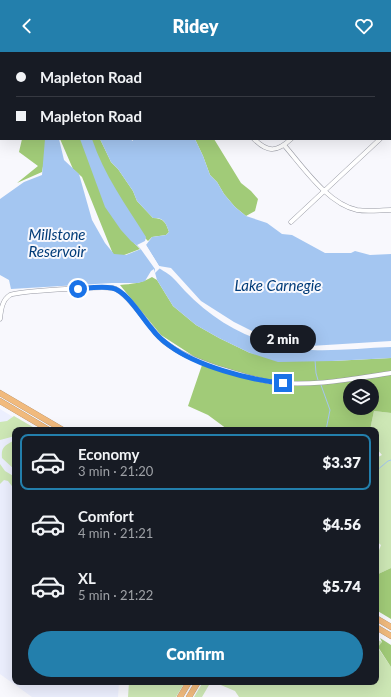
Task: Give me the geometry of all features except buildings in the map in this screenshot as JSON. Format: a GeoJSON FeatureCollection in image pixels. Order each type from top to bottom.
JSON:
{"type":"FeatureCollection","features":[{"type":"Feature","properties":{"kind":"highway"},"geometry":{"type":"LineString","coordinates":[[1,392],[58,427]]}},
{"type":"Feature","properties":{"kind":"highway"},"geometry":{"type":"LineString","coordinates":[[0,400],[44,427]]}},
{"type":"Feature","properties":{"kind":"highway"},"geometry":{"type":"LineString","coordinates":[[0,405],[13,408]]}},
{"type":"Feature","properties":{"kind":"highway"},"geometry":{"type":"LineString","coordinates":[[379,620],[391,627]]}},
{"type":"Feature","properties":{"kind":"highway"},"geometry":{"type":"LineString","coordinates":[[379,629],[391,636]]}},
{"type":"Feature","properties":{"kind":"highway"},"geometry":{"type":"LineString","coordinates":[[180,697],[187,685]]}},
{"type":"Feature","properties":{"kind":"highway"},"geometry":{"type":"LineString","coordinates":[[185,697],[192,685]]}},
{"type":"Feature","properties":{"kind":"highway"},"geometry":{"type":"LineString","coordinates":[[189,697],[196,685]]}},
{"type":"Feature","properties":{"kind":"street"},"geometry":{"type":"LineString","coordinates":[[255,140],[265,148],[273,150],[284,145],[290,140]]}},
{"type":"Feature","properties":{"kind":"street"},"geometry":{"type":"LineString","coordinates":[[291,222],[379,140]]}},
{"type":"Feature","properties":{"kind":"street"},"geometry":{"type":"LineString","coordinates":[[284,145],[325,191],[337,202],[356,210],[391,210]]}},
{"type":"Feature","properties":{"kind":"street"},"geometry":{"type":"LineString","coordinates":[[0,319],[3,303],[7,297],[14,293],[114,288],[123,294],[157,335],[168,345],[189,357],[238,374],[260,380],[283,383],[322,383],[391,373]]}},
{"type":"Feature","properties":{"kind":"shaded area"},"geometry":{"type":"Polygon","coordinates":[[[0,409],[29,427],[12,427],[12,683],[0,674],[0,409]]]}},
{"type":"Feature","properties":{"kind":"shaded area"},"geometry":{"type":"Polygon","coordinates":[[[15,685],[119,685],[118,697],[32,697],[15,685]]]}},
{"type":"Feature","properties":{"kind":"green space"},"geometry":{"type":"Polygon","coordinates":[[[22,140],[48,140],[42,172],[17,183],[38,166],[19,152],[22,140]]]}},
{"type":"Feature","properties":{"kind":"green space"},"geometry":{"type":"Polygon","coordinates":[[[60,140],[100,140],[111,162],[118,169],[133,191],[137,201],[153,218],[162,220],[167,226],[169,232],[166,235],[152,237],[148,241],[144,237],[134,243],[140,249],[119,257],[113,254],[82,177],[73,169],[60,140]]]}},
{"type":"Feature","properties":{"kind":"green space"},"geometry":{"type":"Polygon","coordinates":[[[195,140],[215,140],[241,183],[258,199],[255,211],[246,216],[235,207],[224,194],[217,182],[210,175],[195,140]]]}},
{"type":"Feature","properties":{"kind":"green space"},"geometry":{"type":"Polygon","coordinates":[[[152,277],[157,280],[173,306],[196,325],[250,353],[332,361],[391,358],[391,413],[379,412],[379,379],[343,379],[343,415],[373,415],[371,427],[224,427],[208,415],[188,406],[202,365],[198,359],[161,335],[120,285],[137,283],[152,277]]]}},
{"type":"Feature","properties":{"kind":"green space"},"geometry":{"type":"Polygon","coordinates":[[[379,412],[391,413],[391,568],[379,574],[379,550],[381,545],[379,543],[379,456],[382,455],[379,452],[379,427],[371,427],[373,415],[379,415],[379,412]]]}},
{"type":"Feature","properties":{"kind":"green space"},"geometry":{"type":"Polygon","coordinates":[[[14,416],[33,427],[12,427],[12,437],[0,440],[0,422],[7,421],[14,416]]]}},
{"type":"Feature","properties":{"kind":"green space"},"geometry":{"type":"Polygon","coordinates":[[[12,442],[12,467],[2,458],[2,452],[7,444],[12,442]]]}},
{"type":"Feature","properties":{"kind":"green space"},"geometry":{"type":"Polygon","coordinates":[[[0,464],[5,471],[12,475],[12,486],[8,481],[4,480],[0,484],[0,464]]]}},
{"type":"Feature","properties":{"kind":"green space"},"geometry":{"type":"Polygon","coordinates":[[[391,568],[391,619],[379,612],[379,574],[391,568]]]}},
{"type":"Feature","properties":{"kind":"green space"},"geometry":{"type":"Polygon","coordinates":[[[380,638],[391,645],[391,667],[379,649],[382,642],[380,638]]]}},
{"type":"Feature","properties":{"kind":"green space"},"geometry":{"type":"Polygon","coordinates":[[[379,649],[391,667],[391,697],[239,697],[235,691],[221,685],[379,685],[379,649]]]}},
{"type":"Feature","properties":{"kind":"green space"},"geometry":{"type":"Polygon","coordinates":[[[129,685],[183,685],[176,697],[128,697],[129,685]]]}},
{"type":"Feature","properties":{"kind":"green space"},"geometry":{"type":"Polygon","coordinates":[[[201,685],[209,685],[202,697],[194,697],[201,685]]]}},
{"type":"Feature","properties":{"kind":"water","name":"Millstone Reservoir"},"geometry":{"type":"Polygon","coordinates":[[[45,140],[59,140],[64,160],[79,174],[92,220],[105,243],[114,254],[126,255],[141,249],[121,230],[105,207],[80,140],[92,140],[109,177],[146,237],[144,245],[155,263],[159,268],[172,277],[190,296],[220,320],[254,338],[273,344],[312,350],[391,347],[391,358],[278,362],[250,353],[196,325],[173,306],[157,280],[154,269],[145,281],[138,283],[112,283],[11,289],[9,280],[0,275],[0,199],[24,182],[42,175],[45,140]]]}},
{"type":"Feature","properties":{"kind":"water","name":"Lake Carnegie"},"geometry":{"type":"Polygon","coordinates":[[[100,140],[195,140],[210,175],[217,182],[224,194],[235,207],[246,216],[267,223],[282,234],[292,235],[325,253],[351,253],[355,251],[370,255],[391,254],[391,341],[310,346],[298,345],[285,340],[260,335],[234,322],[201,301],[171,268],[159,266],[146,245],[152,237],[166,235],[169,232],[167,226],[160,218],[153,218],[137,201],[133,191],[118,169],[111,162],[100,140]]]}},
{"type":"Feature","properties":{"kind":"pier"},"geometry":{"type":"Polygon","coordinates":[[[145,241],[146,245],[161,267],[155,273],[155,269],[137,245],[145,241]]]}},
{"type":"Feature","properties":{"kind":"waterway"},"geometry":{"type":"LineString","coordinates":[[315,360],[318,380]]}},
{"type":"Feature","properties":{"kind":"waterway"},"geometry":{"type":"LineString","coordinates":[[321,385],[330,410],[327,427]]}},
{"type":"Feature","properties":{"kind":"waterway"},"geometry":{"type":"LineString","coordinates":[[379,468],[391,460]]}},
{"type":"Feature","properties":{"kind":"route"},"geometry":{"type":"LineString","coordinates":[[78,289],[108,287],[118,290],[157,335],[168,345],[185,356],[238,374],[260,380],[283,383]]}}]}
